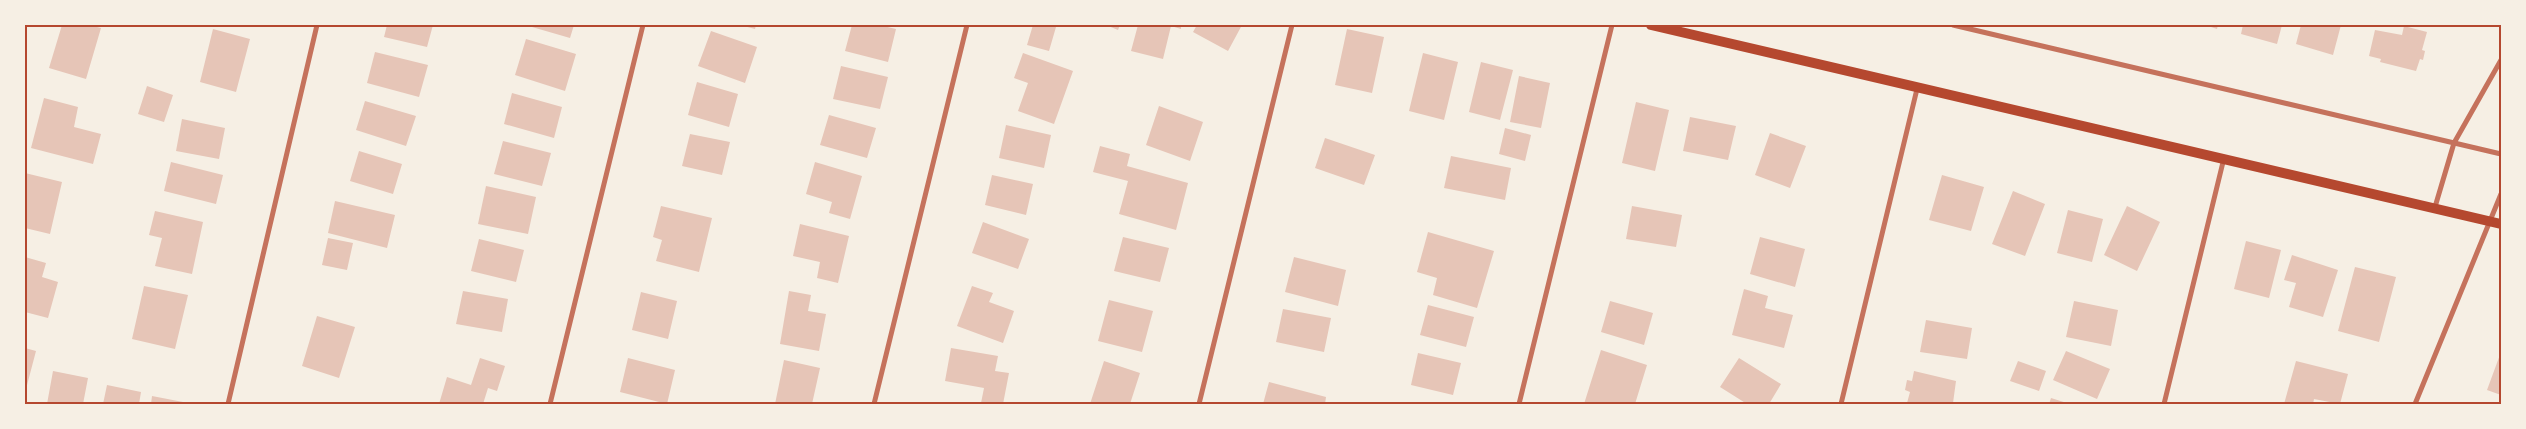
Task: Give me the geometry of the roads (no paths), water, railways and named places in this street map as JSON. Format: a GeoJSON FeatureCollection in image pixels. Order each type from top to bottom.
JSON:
{"type":"FeatureCollection","features":[{"type":"Feature","properties":{"kind":"main road"},"geometry":{"type":"LineString","coordinates":[[1651,25],[1918,89],[2224,157],[2496,222]]}},
{"type":"Feature","properties":{"kind":"street"},"geometry":{"type":"LineString","coordinates":[[228,404],[317,25]]}},
{"type":"Feature","properties":{"kind":"street"},"geometry":{"type":"LineString","coordinates":[[550,404],[644,25]]}},
{"type":"Feature","properties":{"kind":"street"},"geometry":{"type":"LineString","coordinates":[[874,404],[967,25]]}},
{"type":"Feature","properties":{"kind":"street"},"geometry":{"type":"LineString","coordinates":[[1199,404],[1292,25]]}},
{"type":"Feature","properties":{"kind":"street"},"geometry":{"type":"LineString","coordinates":[[1519,404],[1612,25]]}},
{"type":"Feature","properties":{"kind":"street"},"geometry":{"type":"LineString","coordinates":[[1954,25],[2501,154]]}},
{"type":"Feature","properties":{"kind":"street"},"geometry":{"type":"LineString","coordinates":[[2434,207],[2454,143],[2501,60]]}},
{"type":"Feature","properties":{"kind":"street"},"geometry":{"type":"LineString","coordinates":[[1841,404],[1918,89]]}},
{"type":"Feature","properties":{"kind":"street"},"geometry":{"type":"LineString","coordinates":[[2164,404],[2224,157]]}},
{"type":"Feature","properties":{"kind":"street"},"geometry":{"type":"LineString","coordinates":[[2415,404],[2496,222],[2501,194]]}}]}
